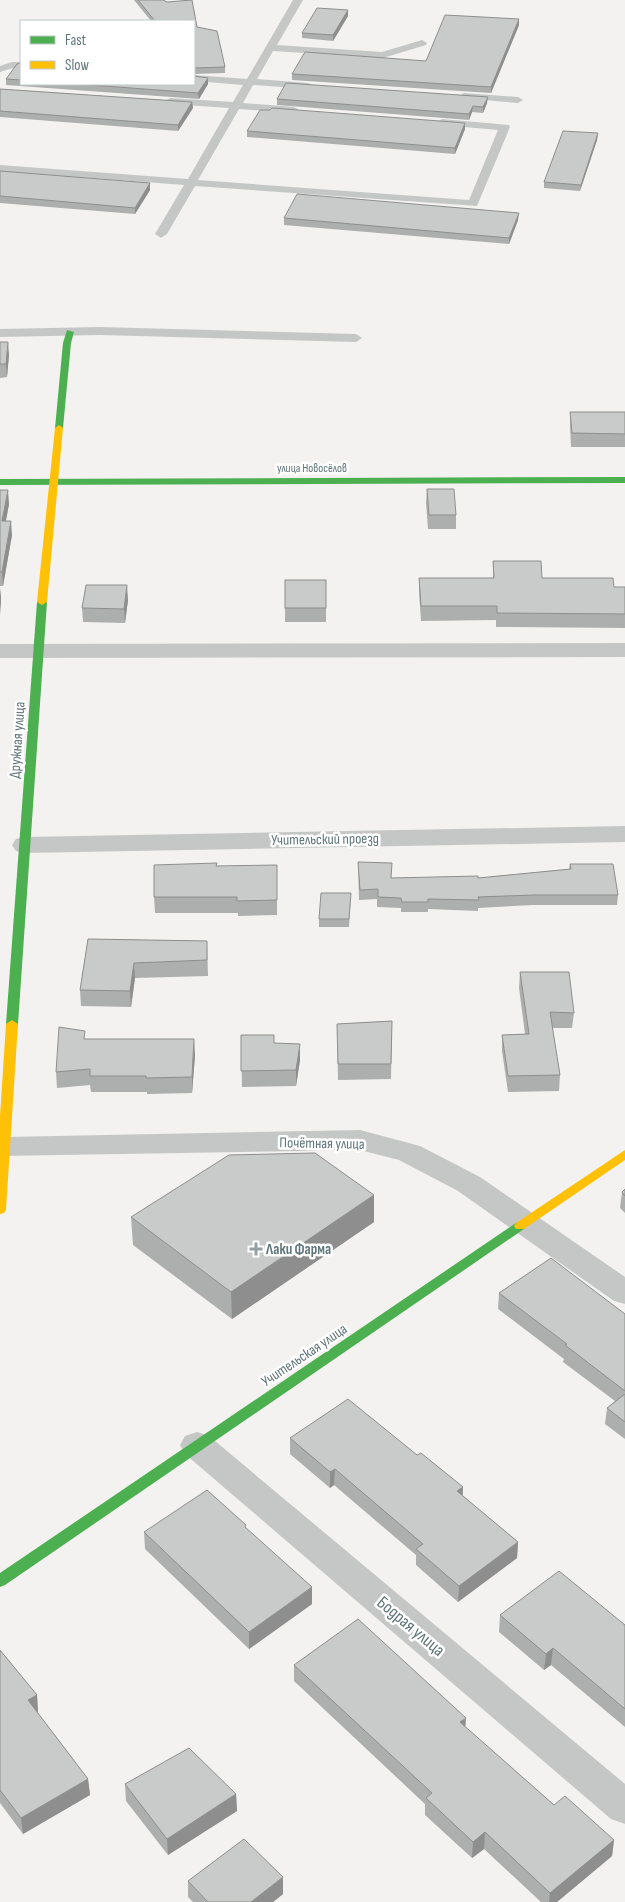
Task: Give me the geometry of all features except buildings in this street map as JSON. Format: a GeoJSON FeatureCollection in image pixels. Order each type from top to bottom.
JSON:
{"type":"FeatureCollection","features":[{"type":"Feature","properties":{"kind":"street","name":"Дружная улица"},"geometry":{"type":"LineString","coordinates":[[0,1210],[37,651],[67,344],[70,332]]}},
{"type":"Feature","properties":{"kind":"street","name":"улица Новосёлов"},"geometry":{"type":"LineString","coordinates":[[0,482],[625,480]]}},
{"type":"Feature","properties":{"kind":"street"},"geometry":{"type":"LineString","coordinates":[[0,651],[625,650]]}},
{"type":"Feature","properties":{"kind":"street","name":"Учительский проезд"},"geometry":{"type":"LineString","coordinates":[[25,845],[625,834]]}},
{"type":"Feature","properties":{"kind":"street","name":"Почётная улица"},"geometry":{"type":"LineString","coordinates":[[5,1147],[360,1140],[409,1153],[469,1184],[625,1293]]}},
{"type":"Feature","properties":{"kind":"street","name":"Учительская улица"},"geometry":{"type":"LineString","coordinates":[[0,1581],[625,1154]]}},
{"type":"Feature","properties":{"kind":"street","name":"Бодрая улица"},"geometry":{"type":"LineString","coordinates":[[197,1445],[625,1807]]}},
{"type":"Feature","properties":{"kind":"lane"},"geometry":{"type":"LineString","coordinates":[[161,234],[298,0]]}},
{"type":"Feature","properties":{"kind":"lane"},"geometry":{"type":"LineString","coordinates":[[270,48],[383,55],[422,43]]}},
{"type":"Feature","properties":{"kind":"lane"},"geometry":{"type":"LineString","coordinates":[[0,69],[12,65],[20,65]]}},
{"type":"Feature","properties":{"kind":"lane"},"geometry":{"type":"LineString","coordinates":[[195,78],[319,86]]}},
{"type":"Feature","properties":{"kind":"lane"},"geometry":{"type":"LineString","coordinates":[[448,95],[518,100]]}},
{"type":"Feature","properties":{"kind":"lane"},"geometry":{"type":"LineString","coordinates":[[158,100],[306,111]]}},
{"type":"Feature","properties":{"kind":"lane"},"geometry":{"type":"LineString","coordinates":[[0,168],[473,204],[505,127],[436,121]]}},
{"type":"Feature","properties":{"kind":"lane"},"geometry":{"type":"LineString","coordinates":[[0,333],[70,332],[356,338]]}},
{"type":"Feature","properties":{"kind":"traffic: fast"},"geometry":{"type":"LineString","coordinates":[[59,428],[67,343],[70,332]]}},
{"type":"Feature","properties":{"kind":"traffic: fast"},"geometry":{"type":"LineString","coordinates":[[0,482],[625,480]]}},
{"type":"Feature","properties":{"kind":"traffic: fast"},"geometry":{"type":"LineString","coordinates":[[12,1024],[42,602]]}},
{"type":"Feature","properties":{"kind":"traffic: fast"},"geometry":{"type":"LineString","coordinates":[[0,1581],[520,1226]]}},
{"type":"Feature","properties":{"kind":"traffic: slow"},"geometry":{"type":"LineString","coordinates":[[42,602],[59,428]]}},
{"type":"Feature","properties":{"kind":"traffic: slow"},"geometry":{"type":"LineString","coordinates":[[0,1210],[12,1024]]}},
{"type":"Feature","properties":{"kind":"traffic: slow"},"geometry":{"type":"LineString","coordinates":[[520,1226],[625,1154]]}},
{"type":"Feature","properties":{"kind":"place","name":"Лаки Фарма"},"geometry":{"type":"Point","coordinates":[256,1249]}}]}
